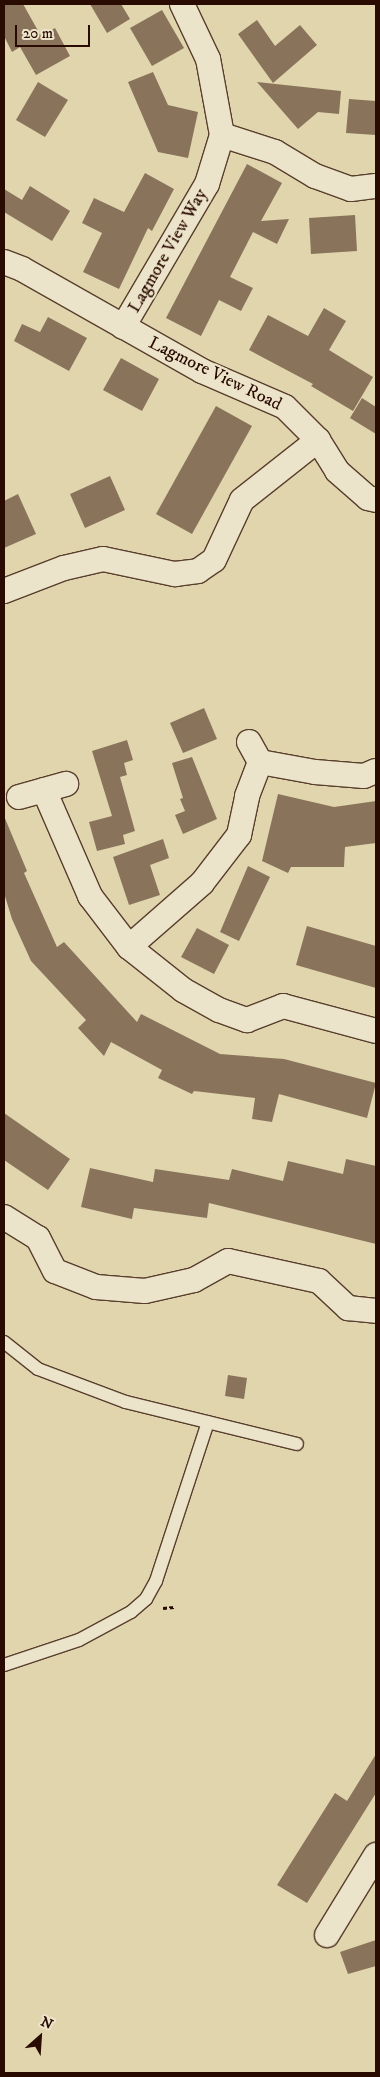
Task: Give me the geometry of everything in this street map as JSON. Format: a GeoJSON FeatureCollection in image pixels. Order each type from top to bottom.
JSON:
{"type":"FeatureCollection","features":[{"type":"Feature","properties":{"kind":"street","name":"Lagmore View Way"},"geometry":{"type":"LineString","coordinates":[[123,327],[207,184],[222,135],[208,59],[182,4]]}},
{"type":"Feature","properties":{"kind":"street"},"geometry":{"type":"LineString","coordinates":[[222,135],[275,152],[315,176],[351,188],[376,186]]}},
{"type":"Feature","properties":{"kind":"street","name":"Lagmore View Road"},"geometry":{"type":"LineString","coordinates":[[4,262],[202,372],[285,407],[318,440],[337,471],[368,498],[376,500]]}},
{"type":"Feature","properties":{"kind":"street"},"geometry":{"type":"LineString","coordinates":[[4,591],[64,568],[102,559],[175,574],[198,571],[214,560],[242,500],[318,440]]}},
{"type":"Feature","properties":{"kind":"street"},"geometry":{"type":"LineString","coordinates":[[129,947],[202,883],[239,835],[254,752],[316,772],[364,776],[376,771]]}},
{"type":"Feature","properties":{"kind":"street"},"geometry":{"type":"LineString","coordinates":[[19,797],[55,787],[90,896],[129,947],[183,990],[229,1013],[248,1020],[283,1006],[376,1031]]}},
{"type":"Feature","properties":{"kind":"street"},"geometry":{"type":"LineString","coordinates":[[4,1217],[38,1238],[55,1270],[96,1287],[145,1291],[194,1280],[228,1261],[319,1281],[348,1308],[376,1311]]}},
{"type":"Feature","properties":{"kind":"street"},"geometry":{"type":"LineString","coordinates":[[327,1935],[369,1882],[376,1855]]}},
{"type":"Feature","properties":{"kind":"lane"},"geometry":{"type":"LineString","coordinates":[[4,1342],[38,1369],[126,1402],[297,1444]]}},
{"type":"Feature","properties":{"kind":"lane"},"geometry":{"type":"LineString","coordinates":[[4,1665],[80,1640],[131,1612],[146,1598],[156,1581],[208,1422]]}},
{"type":"Feature","properties":{"kind":"building"},"geometry":{"type":"Polygon","coordinates":[[[4,4],[23,4],[41,36],[55,28],[70,56],[36,75],[20,47],[12,52],[4,36],[4,4]]]}},
{"type":"Feature","properties":{"kind":"building"},"geometry":{"type":"Polygon","coordinates":[[[90,4],[121,4],[130,19],[107,33],[90,4]]]}},
{"type":"Feature","properties":{"kind":"building"},"geometry":{"type":"Polygon","coordinates":[[[162,10],[184,48],[152,66],[130,28],[162,10]]]}},
{"type":"Feature","properties":{"kind":"building"},"geometry":{"type":"Polygon","coordinates":[[[257,20],[275,46],[300,25],[317,45],[273,83],[238,34],[257,20]]]}},
{"type":"Feature","properties":{"kind":"building"},"geometry":{"type":"Polygon","coordinates":[[[153,72],[168,105],[198,112],[188,158],[158,152],[128,82],[153,72]]]}},
{"type":"Feature","properties":{"kind":"building"},"geometry":{"type":"Polygon","coordinates":[[[38,82],[68,100],[45,137],[16,120],[38,82]]]}},
{"type":"Feature","properties":{"kind":"building"},"geometry":{"type":"Polygon","coordinates":[[[257,82],[341,91],[339,114],[318,112],[298,129],[257,82]]]}},
{"type":"Feature","properties":{"kind":"building"},"geometry":{"type":"Polygon","coordinates":[[[349,99],[376,101],[376,135],[346,133],[349,99]]]}},
{"type":"Feature","properties":{"kind":"building"},"geometry":{"type":"Polygon","coordinates":[[[247,164],[282,183],[261,221],[289,219],[277,244],[253,232],[230,277],[253,288],[241,311],[219,300],[201,336],[166,318],[247,164]]]}},
{"type":"Feature","properties":{"kind":"building"},"geometry":{"type":"Polygon","coordinates":[[[145,173],[174,189],[152,231],[148,228],[119,289],[83,272],[102,233],[82,223],[94,198],[124,212],[145,173]]]}},
{"type":"Feature","properties":{"kind":"building"},"geometry":{"type":"Polygon","coordinates":[[[30,186],[70,211],[52,241],[4,212],[4,189],[22,200],[30,186]]]}},
{"type":"Feature","properties":{"kind":"building"},"geometry":{"type":"Polygon","coordinates":[[[355,215],[357,251],[311,254],[309,218],[355,215]]]}},
{"type":"Feature","properties":{"kind":"building"},"geometry":{"type":"Polygon","coordinates":[[[324,308],[346,321],[329,350],[373,377],[353,411],[311,386],[313,384],[249,350],[268,315],[308,336],[324,308]]]}},
{"type":"Feature","properties":{"kind":"building"},"geometry":{"type":"Polygon","coordinates":[[[48,317],[87,338],[69,371],[14,341],[22,324],[40,332],[48,317]]]}},
{"type":"Feature","properties":{"kind":"building"},"geometry":{"type":"Polygon","coordinates":[[[121,358],[159,379],[142,411],[103,390],[121,358]]]}},
{"type":"Feature","properties":{"kind":"building"},"geometry":{"type":"Polygon","coordinates":[[[362,398],[376,407],[376,434],[350,418],[362,398]]]}},
{"type":"Feature","properties":{"kind":"building"},"geometry":{"type":"Polygon","coordinates":[[[216,406],[252,426],[192,534],[156,514],[216,406]]]}},
{"type":"Feature","properties":{"kind":"building"},"geometry":{"type":"Polygon","coordinates":[[[110,476],[125,510],[85,528],[70,494],[110,476]]]}},
{"type":"Feature","properties":{"kind":"building"},"geometry":{"type":"Polygon","coordinates":[[[18,494],[36,534],[4,548],[4,501],[18,494]]]}},
{"type":"Feature","properties":{"kind":"building"},"geometry":{"type":"Polygon","coordinates":[[[204,708],[217,739],[183,753],[170,723],[204,708]]]}},
{"type":"Feature","properties":{"kind":"building"},"geometry":{"type":"Polygon","coordinates":[[[127,740],[133,760],[124,763],[127,775],[120,777],[135,831],[123,835],[125,844],[97,851],[89,822],[112,816],[92,751],[127,740]]]}},
{"type":"Feature","properties":{"kind":"building"},"geometry":{"type":"Polygon","coordinates":[[[192,757],[217,819],[183,834],[175,815],[185,811],[180,799],[183,798],[172,763],[192,757]]]}},
{"type":"Feature","properties":{"kind":"building"},"geometry":{"type":"Polygon","coordinates":[[[278,794],[334,807],[376,801],[376,843],[345,847],[344,867],[291,867],[288,873],[262,861],[278,794]]]}},
{"type":"Feature","properties":{"kind":"building"},"geometry":{"type":"Polygon","coordinates":[[[4,816],[27,871],[24,873],[57,947],[64,942],[137,1022],[141,1014],[220,1054],[284,1059],[376,1083],[367,1118],[279,1094],[272,1122],[252,1119],[255,1098],[194,1091],[192,1094],[158,1078],[162,1070],[111,1042],[104,1056],[78,1028],[86,1020],[31,961],[12,919],[4,893],[4,816]]]}},
{"type":"Feature","properties":{"kind":"building"},"geometry":{"type":"Polygon","coordinates":[[[163,839],[169,858],[150,865],[160,895],[129,905],[113,857],[163,839]]]}},
{"type":"Feature","properties":{"kind":"building"},"geometry":{"type":"Polygon","coordinates":[[[248,866],[270,877],[239,941],[220,932],[248,866]]]}},
{"type":"Feature","properties":{"kind":"building"},"geometry":{"type":"Polygon","coordinates":[[[307,926],[376,946],[376,988],[296,965],[307,926]]]}},
{"type":"Feature","properties":{"kind":"building"},"geometry":{"type":"Polygon","coordinates":[[[197,928],[229,945],[214,974],[181,957],[197,928]]]}},
{"type":"Feature","properties":{"kind":"building"},"geometry":{"type":"Polygon","coordinates":[[[4,1113],[70,1159],[48,1190],[4,1160],[4,1113]]]}},
{"type":"Feature","properties":{"kind":"building"},"geometry":{"type":"Polygon","coordinates":[[[346,1159],[376,1166],[376,1244],[209,1203],[207,1218],[134,1208],[132,1219],[81,1207],[90,1168],[153,1182],[155,1169],[229,1180],[232,1169],[283,1181],[288,1161],[343,1174],[346,1159]]]}},
{"type":"Feature","properties":{"kind":"building"},"geometry":{"type":"Polygon","coordinates":[[[228,1375],[247,1378],[244,1399],[225,1396],[228,1375]]]}},
{"type":"Feature","properties":{"kind":"building"},"geometry":{"type":"Polygon","coordinates":[[[376,1754],[376,1793],[307,1903],[277,1885],[335,1793],[347,1801],[376,1754]]]}},
{"type":"Feature","properties":{"kind":"building"},"geometry":{"type":"Polygon","coordinates":[[[376,1940],[376,1966],[348,1974],[340,1952],[376,1940]]]}}]}
